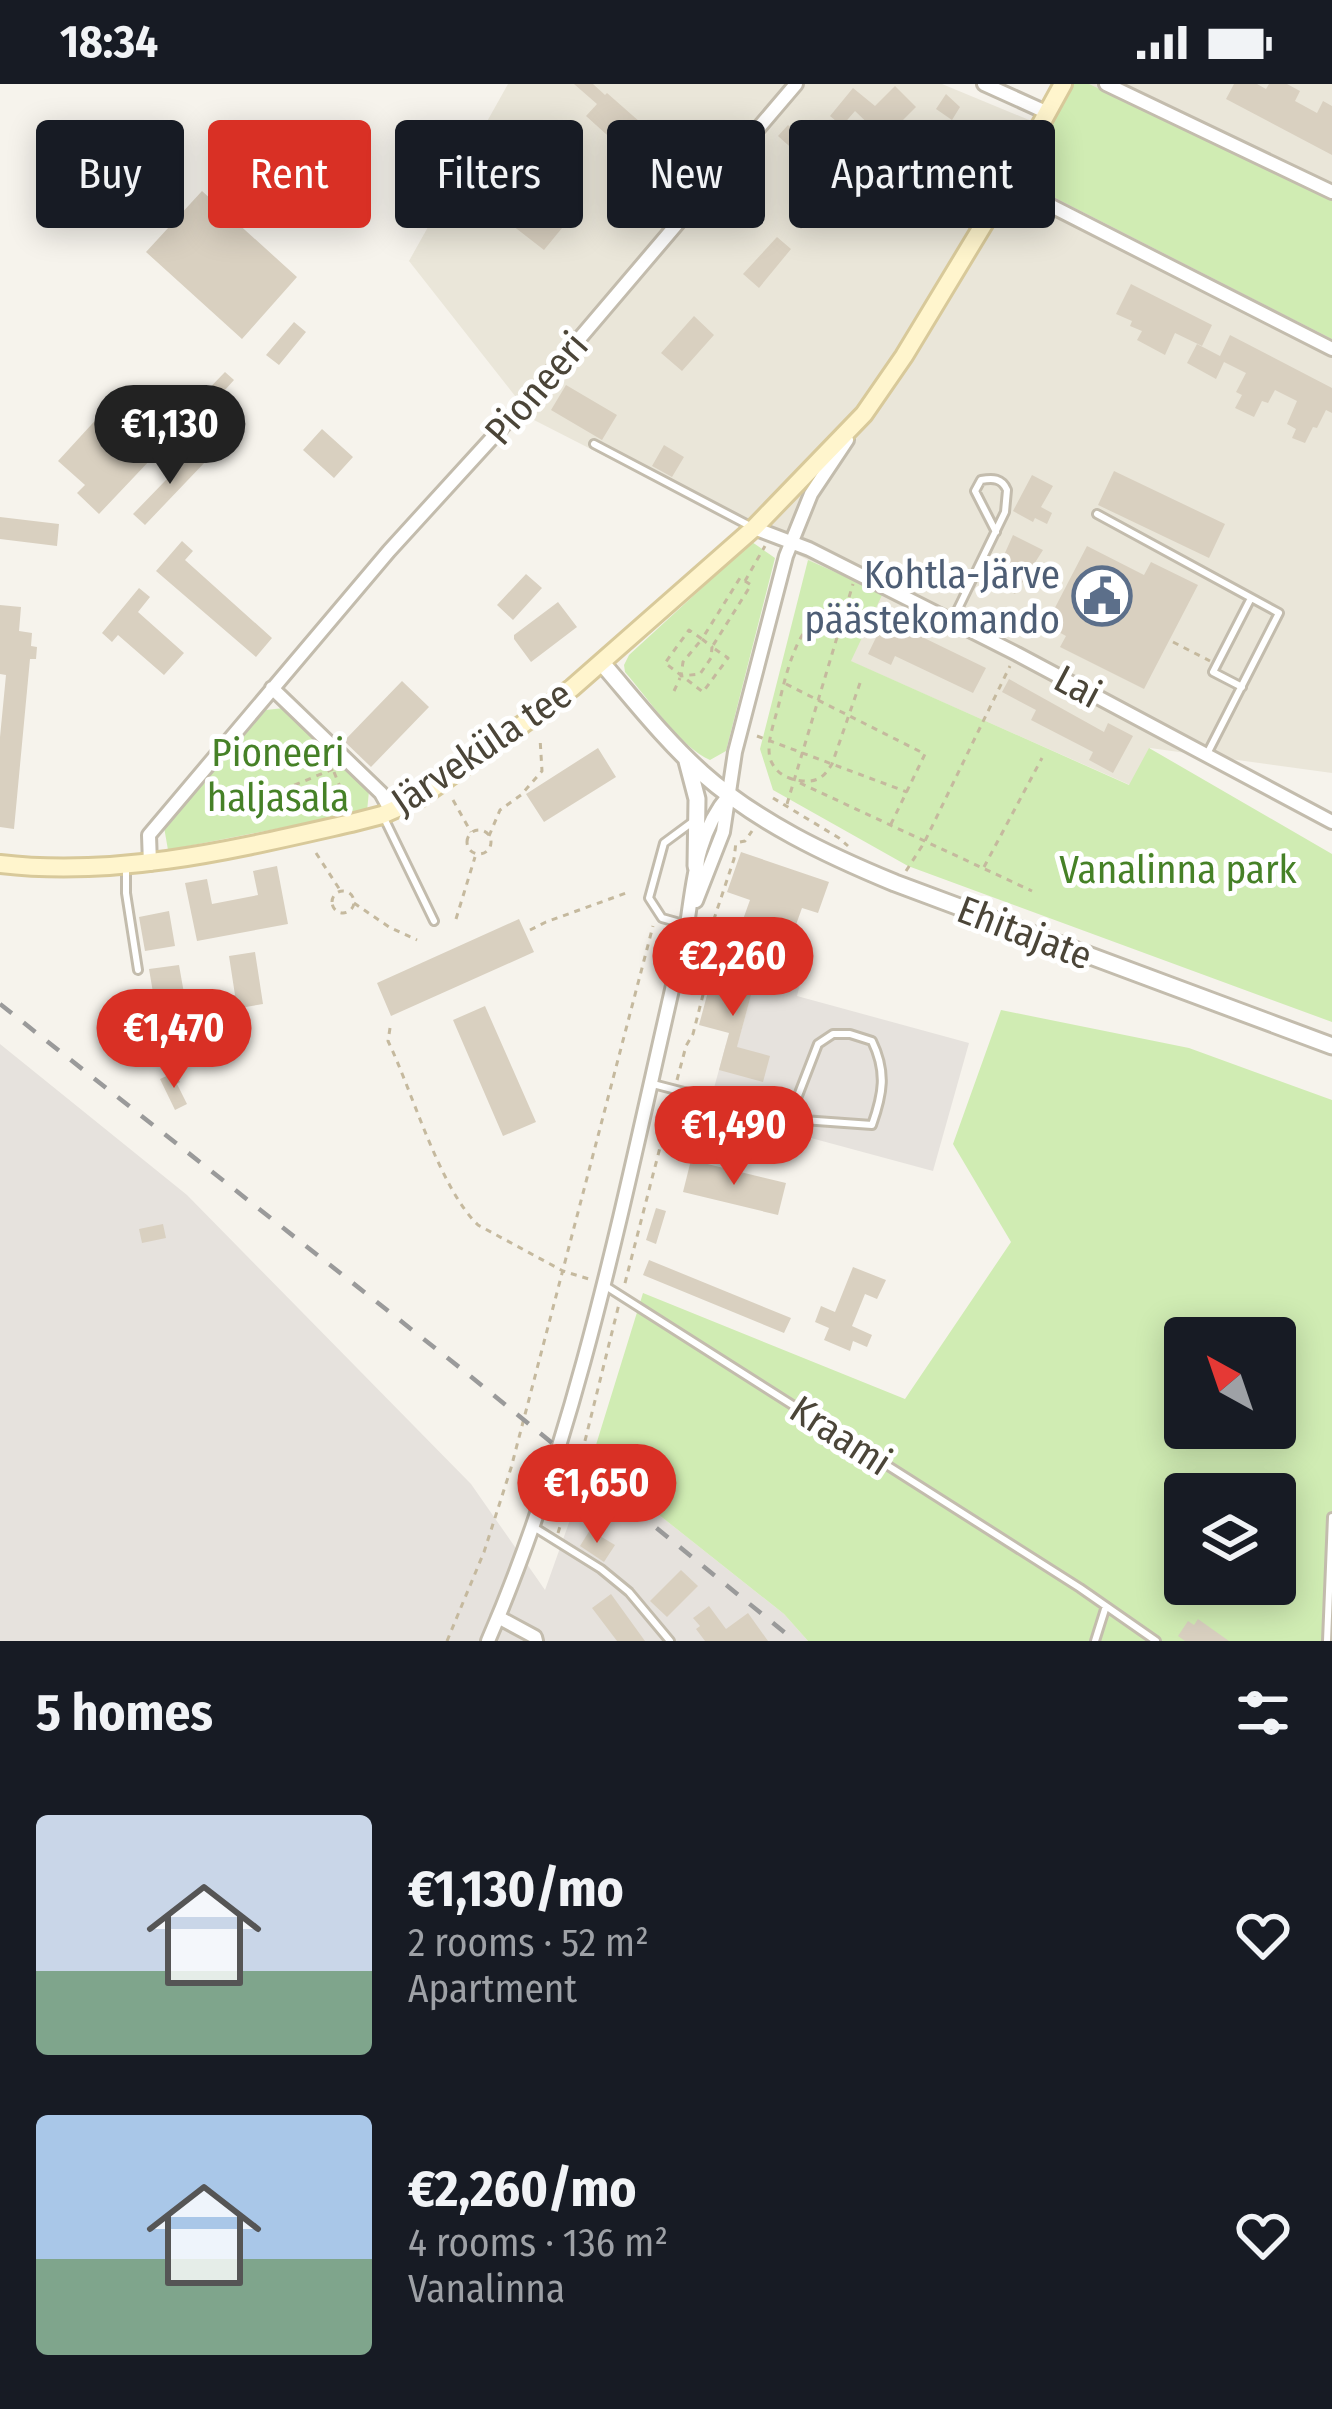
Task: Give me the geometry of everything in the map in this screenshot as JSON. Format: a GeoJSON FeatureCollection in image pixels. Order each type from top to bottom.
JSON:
{"type":"FeatureCollection","features":[{"type":"Feature","properties":{"kind":"main road","name":"Järveküla tee"},"geometry":{"type":"LineString","coordinates":[[1044,120],[1064,84]]}},
{"type":"Feature","properties":{"kind":"main road","name":"Järveküla tee"},"geometry":{"type":"LineString","coordinates":[[0,864],[71,869],[150,864],[297,835],[386,813],[418,799],[572,688],[754,528],[864,414],[981,228]]}},
{"type":"Feature","properties":{"kind":"street","name":"Pioneeri"},"geometry":{"type":"LineString","coordinates":[[150,864],[149,835],[796,84]]}},
{"type":"Feature","properties":{"kind":"street"},"geometry":{"type":"LineString","coordinates":[[984,84],[1048,113]]}},
{"type":"Feature","properties":{"kind":"street"},"geometry":{"type":"LineString","coordinates":[[1106,84],[1332,192]]}},
{"type":"Feature","properties":{"kind":"street"},"geometry":{"type":"LineString","coordinates":[[1055,208],[1332,350]]}},
{"type":"Feature","properties":{"kind":"street","name":"Järveküla tee"},"geometry":{"type":"LineString","coordinates":[[728,795],[740,732],[791,543],[811,494],[864,414]]}},
{"type":"Feature","properties":{"kind":"street","name":"Lai"},"geometry":{"type":"LineString","coordinates":[[754,528],[857,572],[1332,822]]}},
{"type":"Feature","properties":{"kind":"street","name":"Järveküla tee"},"geometry":{"type":"LineString","coordinates":[[602,663],[686,758],[728,795]]}},
{"type":"Feature","properties":{"kind":"street"},"geometry":{"type":"LineString","coordinates":[[272,688],[381,793],[386,813]]}},
{"type":"Feature","properties":{"kind":"street"},"geometry":{"type":"LineString","coordinates":[[488,1641],[558,1448],[687,925],[696,866],[696,815],[695,786],[686,758]]}},
{"type":"Feature","properties":{"kind":"street"},"geometry":{"type":"LineString","coordinates":[[696,866],[712,815],[728,795]]}},
{"type":"Feature","properties":{"kind":"street"},"geometry":{"type":"LineString","coordinates":[[687,925],[723,832],[728,795]]}},
{"type":"Feature","properties":{"kind":"street","name":"Ehitajate"},"geometry":{"type":"LineString","coordinates":[[728,795],[830,855],[895,883],[1332,1046]]}},
{"type":"Feature","properties":{"kind":"street"},"geometry":{"type":"LineString","coordinates":[[498,1617],[536,1641]]}},
{"type":"Feature","properties":{"kind":"lane"},"geometry":{"type":"LineString","coordinates":[[594,444],[754,528]]}},
{"type":"Feature","properties":{"kind":"lane"},"geometry":{"type":"LineString","coordinates":[[952,621],[996,532],[1005,512],[1007,490],[993,478],[981,480],[975,491],[996,532]]}},
{"type":"Feature","properties":{"kind":"lane"},"geometry":{"type":"LineString","coordinates":[[1097,514],[1279,614],[1207,754]]}},
{"type":"Feature","properties":{"kind":"lane"},"geometry":{"type":"LineString","coordinates":[[1242,687],[1214,672],[1251,598]]}},
{"type":"Feature","properties":{"kind":"lane"},"geometry":{"type":"LineString","coordinates":[[386,813],[434,921]]}},
{"type":"Feature","properties":{"kind":"lane"},"geometry":{"type":"LineString","coordinates":[[687,925],[662,918],[649,898],[666,840],[686,829],[696,815]]}},
{"type":"Feature","properties":{"kind":"lane"},"geometry":{"type":"LineString","coordinates":[[126,866],[138,970]]}},
{"type":"Feature","properties":{"kind":"lane"},"geometry":{"type":"LineString","coordinates":[[650,1083],[789,1119],[872,1125],[881,1097],[881,1060],[872,1041],[833,1034],[818,1044],[789,1119]]}},
{"type":"Feature","properties":{"kind":"lane","name":"Kraami"},"geometry":{"type":"LineString","coordinates":[[602,1284],[1156,1641]]}},
{"type":"Feature","properties":{"kind":"lane"},"geometry":{"type":"LineString","coordinates":[[1327,1641],[1332,1517]]}},
{"type":"Feature","properties":{"kind":"lane"},"geometry":{"type":"LineString","coordinates":[[532,1526],[629,1592],[670,1641]]}},
{"type":"Feature","properties":{"kind":"lane"},"geometry":{"type":"LineString","coordinates":[[1095,1641],[1106,1606]]}},
{"type":"Feature","properties":{"kind":"path"},"geometry":{"type":"LineString","coordinates":[[745,581],[766,545]]}},
{"type":"Feature","properties":{"kind":"path"},"geometry":{"type":"LineString","coordinates":[[787,806],[857,572]]}},
{"type":"Feature","properties":{"kind":"path"},"geometry":{"type":"LineString","coordinates":[[674,691],[682,662],[740,578],[751,585],[700,674],[681,676]]}},
{"type":"Feature","properties":{"kind":"path"},"geometry":{"type":"LineString","coordinates":[[862,631],[844,618],[820,617],[801,633],[789,660],[771,741],[772,764],[783,776],[1032,891]]}},
{"type":"Feature","properties":{"kind":"path"},"geometry":{"type":"LineString","coordinates":[[689,630],[702,639],[728,658],[703,692],[664,663],[689,630]]}},
{"type":"Feature","properties":{"kind":"path"},"geometry":{"type":"LineString","coordinates":[[1173,642],[1217,664]]}},
{"type":"Feature","properties":{"kind":"path"},"geometry":{"type":"LineString","coordinates":[[678,646],[688,654]]}},
{"type":"Feature","properties":{"kind":"path"},"geometry":{"type":"LineString","coordinates":[[902,877],[924,843],[1017,654]]}},
{"type":"Feature","properties":{"kind":"path"},"geometry":{"type":"LineString","coordinates":[[706,666],[716,674]]}},
{"type":"Feature","properties":{"kind":"path"},"geometry":{"type":"LineString","coordinates":[[784,683],[925,754],[890,826]]}},
{"type":"Feature","properties":{"kind":"path"},"geometry":{"type":"LineString","coordinates":[[794,781],[815,782],[825,776],[860,683]]}},
{"type":"Feature","properties":{"kind":"path"},"geometry":{"type":"LineString","coordinates":[[757,736],[907,792]]}},
{"type":"Feature","properties":{"kind":"path"},"geometry":{"type":"LineString","coordinates":[[489,836],[500,810],[542,772],[540,739]]}},
{"type":"Feature","properties":{"kind":"path"},"geometry":{"type":"LineString","coordinates":[[335,749],[328,757],[347,803]]}},
{"type":"Feature","properties":{"kind":"path"},"geometry":{"type":"LineString","coordinates":[[983,869],[1042,758]]}},
{"type":"Feature","properties":{"kind":"path"},"geometry":{"type":"LineString","coordinates":[[333,769],[278,792],[287,811],[341,788]]}},
{"type":"Feature","properties":{"kind":"path"},"geometry":{"type":"LineString","coordinates":[[773,798],[839,838]]}},
{"type":"Feature","properties":{"kind":"path"},"geometry":{"type":"LineString","coordinates":[[453,800],[471,833]]}},
{"type":"Feature","properties":{"kind":"path"},"geometry":{"type":"LineString","coordinates":[[726,839],[745,842],[752,830]]}},
{"type":"Feature","properties":{"kind":"path"},"geometry":{"type":"LineString","coordinates":[[483,831],[489,836],[488,851],[476,854],[470,850],[471,833],[483,831]]}},
{"type":"Feature","properties":{"kind":"path"},"geometry":{"type":"LineString","coordinates":[[556,1541],[686,1046],[693,1034],[717,940],[711,928],[736,842]]}},
{"type":"Feature","properties":{"kind":"path"},"geometry":{"type":"LineString","coordinates":[[316,854],[341,892],[350,894],[354,903],[389,927],[417,940]]}},
{"type":"Feature","properties":{"kind":"path"},"geometry":{"type":"LineString","coordinates":[[456,919],[476,854]]}},
{"type":"Feature","properties":{"kind":"path"},"geometry":{"type":"LineString","coordinates":[[341,892],[333,899],[338,912],[349,912],[354,903]]}},
{"type":"Feature","properties":{"kind":"path"},"geometry":{"type":"LineString","coordinates":[[530,930],[629,892]]}},
{"type":"Feature","properties":{"kind":"path"},"geometry":{"type":"LineString","coordinates":[[448,1641],[511,1468],[653,926]]}},
{"type":"Feature","properties":{"kind":"path"},"geometry":{"type":"LineString","coordinates":[[389,1028],[388,1041],[467,1215],[563,1271],[602,1284]]}},
{"type":"Feature","properties":{"kind":"shaded area"},"geometry":{"type":"Polygon","coordinates":[[[508,84],[942,84],[1029,120],[789,120],[789,228],[1055,228],[1055,120],[1051,120],[1074,84],[1332,84],[1332,773],[1150,748],[1130,785],[850,661],[882,593],[534,420],[409,261],[427,228],[583,228],[583,120],[488,120],[508,84]]]}},
{"type":"Feature","properties":{"kind":"shaded area"},"geometry":{"type":"Polygon","coordinates":[[[757,973],[800,984],[797,996],[969,1043],[933,1171],[708,1110],[726,1044],[737,1046],[757,973]]]}},
{"type":"Feature","properties":{"kind":"shaded area"},"geometry":{"type":"Polygon","coordinates":[[[0,1044],[187,1195],[471,1484],[545,1590],[591,1461],[784,1614],[808,1641],[0,1641],[0,1044]]]}},
{"type":"Feature","properties":{"kind":"green space"},"geometry":{"type":"Polygon","coordinates":[[[1071,84],[1089,84],[1332,199],[1332,339],[1055,198],[1052,120],[1071,84]]]}},
{"type":"Feature","properties":{"kind":"green space"},"geometry":{"type":"Polygon","coordinates":[[[752,542],[775,558],[726,751],[710,760],[676,733],[624,665],[629,655],[752,542]]]}},
{"type":"Feature","properties":{"kind":"green space","name":"Vanalinna park"},"geometry":{"type":"Polygon","coordinates":[[[808,560],[883,593],[851,661],[1129,785],[1149,748],[1332,854],[1332,1022],[908,866],[773,790],[760,749],[808,560]]]}},
{"type":"Feature","properties":{"kind":"green space","name":"Pioneeri haljasala"},"geometry":{"type":"Polygon","coordinates":[[[284,708],[369,791],[367,811],[168,850],[164,827],[266,710],[284,708]]]}},
{"type":"Feature","properties":{"kind":"green space"},"geometry":{"type":"Polygon","coordinates":[[[1001,1010],[1189,1048],[1332,1100],[1332,1641],[808,1641],[784,1614],[591,1461],[643,1293],[905,1399],[1011,1242],[953,1144],[1001,1010]]]}},
{"type":"Feature","properties":{"kind":"building"},"geometry":{"type":"Polygon","coordinates":[[[574,84],[593,84],[638,120],[607,120],[607,135],[586,116],[597,104],[574,84]]]}},
{"type":"Feature","properties":{"kind":"building"},"geometry":{"type":"Polygon","coordinates":[[[1234,84],[1266,89],[1269,84],[1287,84],[1300,91],[1295,101],[1317,113],[1323,101],[1332,106],[1332,155],[1226,99],[1234,84]]]}},
{"type":"Feature","properties":{"kind":"building"},"geometry":{"type":"Polygon","coordinates":[[[895,86],[916,107],[903,120],[864,120],[855,111],[847,120],[830,116],[853,88],[875,106],[895,86]]]}},
{"type":"Feature","properties":{"kind":"building"},"geometry":{"type":"Polygon","coordinates":[[[946,94],[960,107],[952,120],[936,109],[946,94]]]}},
{"type":"Feature","properties":{"kind":"building"},"geometry":{"type":"Polygon","coordinates":[[[788,125],[789,126],[789,146],[778,136],[788,125]]]}},
{"type":"Feature","properties":{"kind":"building"},"geometry":{"type":"Polygon","coordinates":[[[202,191],[208,196],[208,228],[243,228],[297,277],[242,339],[146,252],[168,228],[184,228],[184,211],[202,191]]]}},
{"type":"Feature","properties":{"kind":"building"},"geometry":{"type":"Polygon","coordinates":[[[516,228],[562,228],[544,250],[516,228]]]}},
{"type":"Feature","properties":{"kind":"building"},"geometry":{"type":"Polygon","coordinates":[[[777,237],[791,249],[759,288],[743,274],[777,237]]]}},
{"type":"Feature","properties":{"kind":"building"},"geometry":{"type":"Polygon","coordinates":[[[1131,284],[1212,325],[1202,346],[1175,333],[1165,355],[1137,340],[1142,331],[1116,314],[1131,284]]]}},
{"type":"Feature","properties":{"kind":"building"},"geometry":{"type":"Polygon","coordinates":[[[694,316],[714,335],[682,371],[661,353],[694,316]]]}},
{"type":"Feature","properties":{"kind":"building"},"geometry":{"type":"Polygon","coordinates":[[[294,322],[306,332],[279,365],[266,355],[294,322]]]}},
{"type":"Feature","properties":{"kind":"building"},"geometry":{"type":"Polygon","coordinates":[[[1230,335],[1332,388],[1332,413],[1326,410],[1305,443],[1292,438],[1296,429],[1287,424],[1297,401],[1275,390],[1254,417],[1235,408],[1242,395],[1236,392],[1246,373],[1224,362],[1216,379],[1187,363],[1197,344],[1220,356],[1230,335]]]}},
{"type":"Feature","properties":{"kind":"building"},"geometry":{"type":"Polygon","coordinates":[[[225,372],[234,380],[196,422],[179,406],[186,398],[193,405],[225,372]]]}},
{"type":"Feature","properties":{"kind":"building"},"geometry":{"type":"Polygon","coordinates":[[[566,385],[617,415],[602,440],[551,410],[566,385]]]}},
{"type":"Feature","properties":{"kind":"building"},"geometry":{"type":"Polygon","coordinates":[[[102,413],[152,458],[99,514],[77,493],[85,485],[58,461],[102,413]]]}},
{"type":"Feature","properties":{"kind":"building"},"geometry":{"type":"Polygon","coordinates":[[[322,429],[353,457],[334,478],[303,450],[322,429]]]}},
{"type":"Feature","properties":{"kind":"building"},"geometry":{"type":"Polygon","coordinates":[[[664,445],[684,457],[672,477],[652,466],[664,445]]]}},
{"type":"Feature","properties":{"kind":"building"},"geometry":{"type":"Polygon","coordinates":[[[196,449],[207,460],[145,525],[133,514],[196,449]]]}},
{"type":"Feature","properties":{"kind":"building"},"geometry":{"type":"Polygon","coordinates":[[[1114,471],[1225,524],[1209,558],[1098,505],[1114,471]]]}},
{"type":"Feature","properties":{"kind":"building"},"geometry":{"type":"Polygon","coordinates":[[[1032,475],[1053,486],[1041,507],[1052,513],[1047,524],[1013,511],[1032,475]]]}},
{"type":"Feature","properties":{"kind":"building"},"geometry":{"type":"Polygon","coordinates":[[[0,517],[59,524],[57,546],[0,539],[0,517]]]}},
{"type":"Feature","properties":{"kind":"building"},"geometry":{"type":"Polygon","coordinates":[[[1013,535],[1043,550],[1015,594],[992,582],[1013,535]]]}},
{"type":"Feature","properties":{"kind":"building"},"geometry":{"type":"Polygon","coordinates":[[[182,541],[193,551],[185,560],[272,638],[256,657],[156,571],[182,541]]]}},
{"type":"Feature","properties":{"kind":"building"},"geometry":{"type":"Polygon","coordinates":[[[1087,546],[1144,575],[1151,562],[1198,585],[1144,689],[1060,647],[1066,636],[1046,625],[1087,546]]]}},
{"type":"Feature","properties":{"kind":"building"},"geometry":{"type":"Polygon","coordinates":[[[526,574],[542,588],[513,620],[497,605],[526,574]]]}},
{"type":"Feature","properties":{"kind":"building"},"geometry":{"type":"Polygon","coordinates":[[[139,588],[150,597],[138,612],[184,653],[164,675],[118,635],[112,642],[102,633],[139,588]]]}},
{"type":"Feature","properties":{"kind":"building"},"geometry":{"type":"Polygon","coordinates":[[[558,602],[577,627],[531,662],[514,635],[558,602]]]}},
{"type":"Feature","properties":{"kind":"building"},"geometry":{"type":"Polygon","coordinates":[[[0,605],[21,607],[19,631],[32,633],[31,646],[37,647],[36,659],[30,659],[14,829],[0,827],[6,675],[0,674],[0,605]]]}},
{"type":"Feature","properties":{"kind":"building"},"geometry":{"type":"Polygon","coordinates":[[[885,619],[986,668],[973,693],[895,656],[891,665],[868,654],[885,619]]]}},
{"type":"Feature","properties":{"kind":"building"},"geometry":{"type":"Polygon","coordinates":[[[1009,679],[1104,732],[1108,723],[1133,736],[1113,773],[1089,760],[1093,752],[1031,720],[1036,710],[1002,692],[1009,679]]]}},
{"type":"Feature","properties":{"kind":"building"},"geometry":{"type":"Polygon","coordinates":[[[402,681],[429,707],[371,767],[344,741],[402,681]]]}},
{"type":"Feature","properties":{"kind":"building"},"geometry":{"type":"Polygon","coordinates":[[[598,748],[616,777],[544,822],[526,794],[598,748]]]}},
{"type":"Feature","properties":{"kind":"building"},"geometry":{"type":"Polygon","coordinates":[[[741,852],[829,882],[818,913],[802,908],[793,933],[803,936],[795,959],[736,939],[750,900],[727,892],[741,852]]]}},
{"type":"Feature","properties":{"kind":"building"},"geometry":{"type":"Polygon","coordinates":[[[277,866],[288,924],[197,941],[185,883],[207,879],[212,904],[258,895],[253,871],[277,866]]]}},
{"type":"Feature","properties":{"kind":"building"},"geometry":{"type":"Polygon","coordinates":[[[169,911],[175,946],[145,951],[139,917],[169,911]]]}},
{"type":"Feature","properties":{"kind":"building"},"geometry":{"type":"Polygon","coordinates":[[[519,919],[534,952],[391,1016],[377,983],[519,919]]]}},
{"type":"Feature","properties":{"kind":"building"},"geometry":{"type":"Polygon","coordinates":[[[255,952],[263,1004],[229,1010],[227,996],[235,995],[229,956],[255,952]]]}},
{"type":"Feature","properties":{"kind":"building"},"geometry":{"type":"Polygon","coordinates":[[[716,962],[757,973],[737,1047],[770,1056],[763,1082],[719,1070],[729,1033],[699,1025],[716,962]]]}},
{"type":"Feature","properties":{"kind":"building"},"geometry":{"type":"Polygon","coordinates":[[[179,965],[188,1016],[158,1022],[149,969],[179,965]]]}},
{"type":"Feature","properties":{"kind":"building"},"geometry":{"type":"Polygon","coordinates":[[[485,1006],[536,1122],[503,1136],[453,1020],[485,1006]]]}},
{"type":"Feature","properties":{"kind":"building"},"geometry":{"type":"Polygon","coordinates":[[[175,1072],[187,1104],[175,1110],[160,1079],[175,1072]]]}},
{"type":"Feature","properties":{"kind":"building"},"geometry":{"type":"Polygon","coordinates":[[[691,1160],[786,1183],[778,1215],[683,1192],[691,1160]]]}},
{"type":"Feature","properties":{"kind":"building"},"geometry":{"type":"Polygon","coordinates":[[[656,1208],[666,1211],[656,1244],[646,1240],[656,1208]]]}},
{"type":"Feature","properties":{"kind":"building"},"geometry":{"type":"Polygon","coordinates":[[[163,1224],[166,1238],[142,1243],[139,1229],[163,1224]]]}},
{"type":"Feature","properties":{"kind":"building"},"geometry":{"type":"Polygon","coordinates":[[[649,1260],[791,1318],[784,1333],[643,1275],[649,1260]]]}},
{"type":"Feature","properties":{"kind":"building"},"geometry":{"type":"Polygon","coordinates":[[[853,1267],[886,1280],[877,1299],[865,1294],[852,1326],[872,1335],[867,1347],[853,1341],[850,1351],[824,1340],[829,1328],[815,1322],[821,1306],[835,1312],[853,1267]]]}},
{"type":"Feature","properties":{"kind":"building"},"geometry":{"type":"Polygon","coordinates":[[[590,1530],[615,1545],[604,1562],[580,1546],[590,1530]]]}},
{"type":"Feature","properties":{"kind":"building"},"geometry":{"type":"Polygon","coordinates":[[[681,1570],[698,1586],[667,1617],[650,1601],[681,1570]]]}},
{"type":"Feature","properties":{"kind":"building"},"geometry":{"type":"Polygon","coordinates":[[[611,1594],[645,1641],[617,1641],[592,1608],[611,1594]]]}},
{"type":"Feature","properties":{"kind":"building"},"geometry":{"type":"Polygon","coordinates":[[[709,1606],[726,1629],[748,1613],[768,1641],[705,1641],[693,1618],[709,1606]]]}},
{"type":"Feature","properties":{"kind":"building"},"geometry":{"type":"Polygon","coordinates":[[[1198,1619],[1229,1641],[1185,1641],[1178,1636],[1188,1621],[1194,1625],[1198,1619]]]}},
{"type":"Feature","properties":{"kind":"railway"},"geometry":{"type":"LineString","coordinates":[[0,1004],[459,1367],[795,1641]]}},
{"type":"Feature","properties":{"kind":"place","name":"Kohtla-Järve päästekomando"},"geometry":{"type":"Point","coordinates":[1102,596]}}]}
